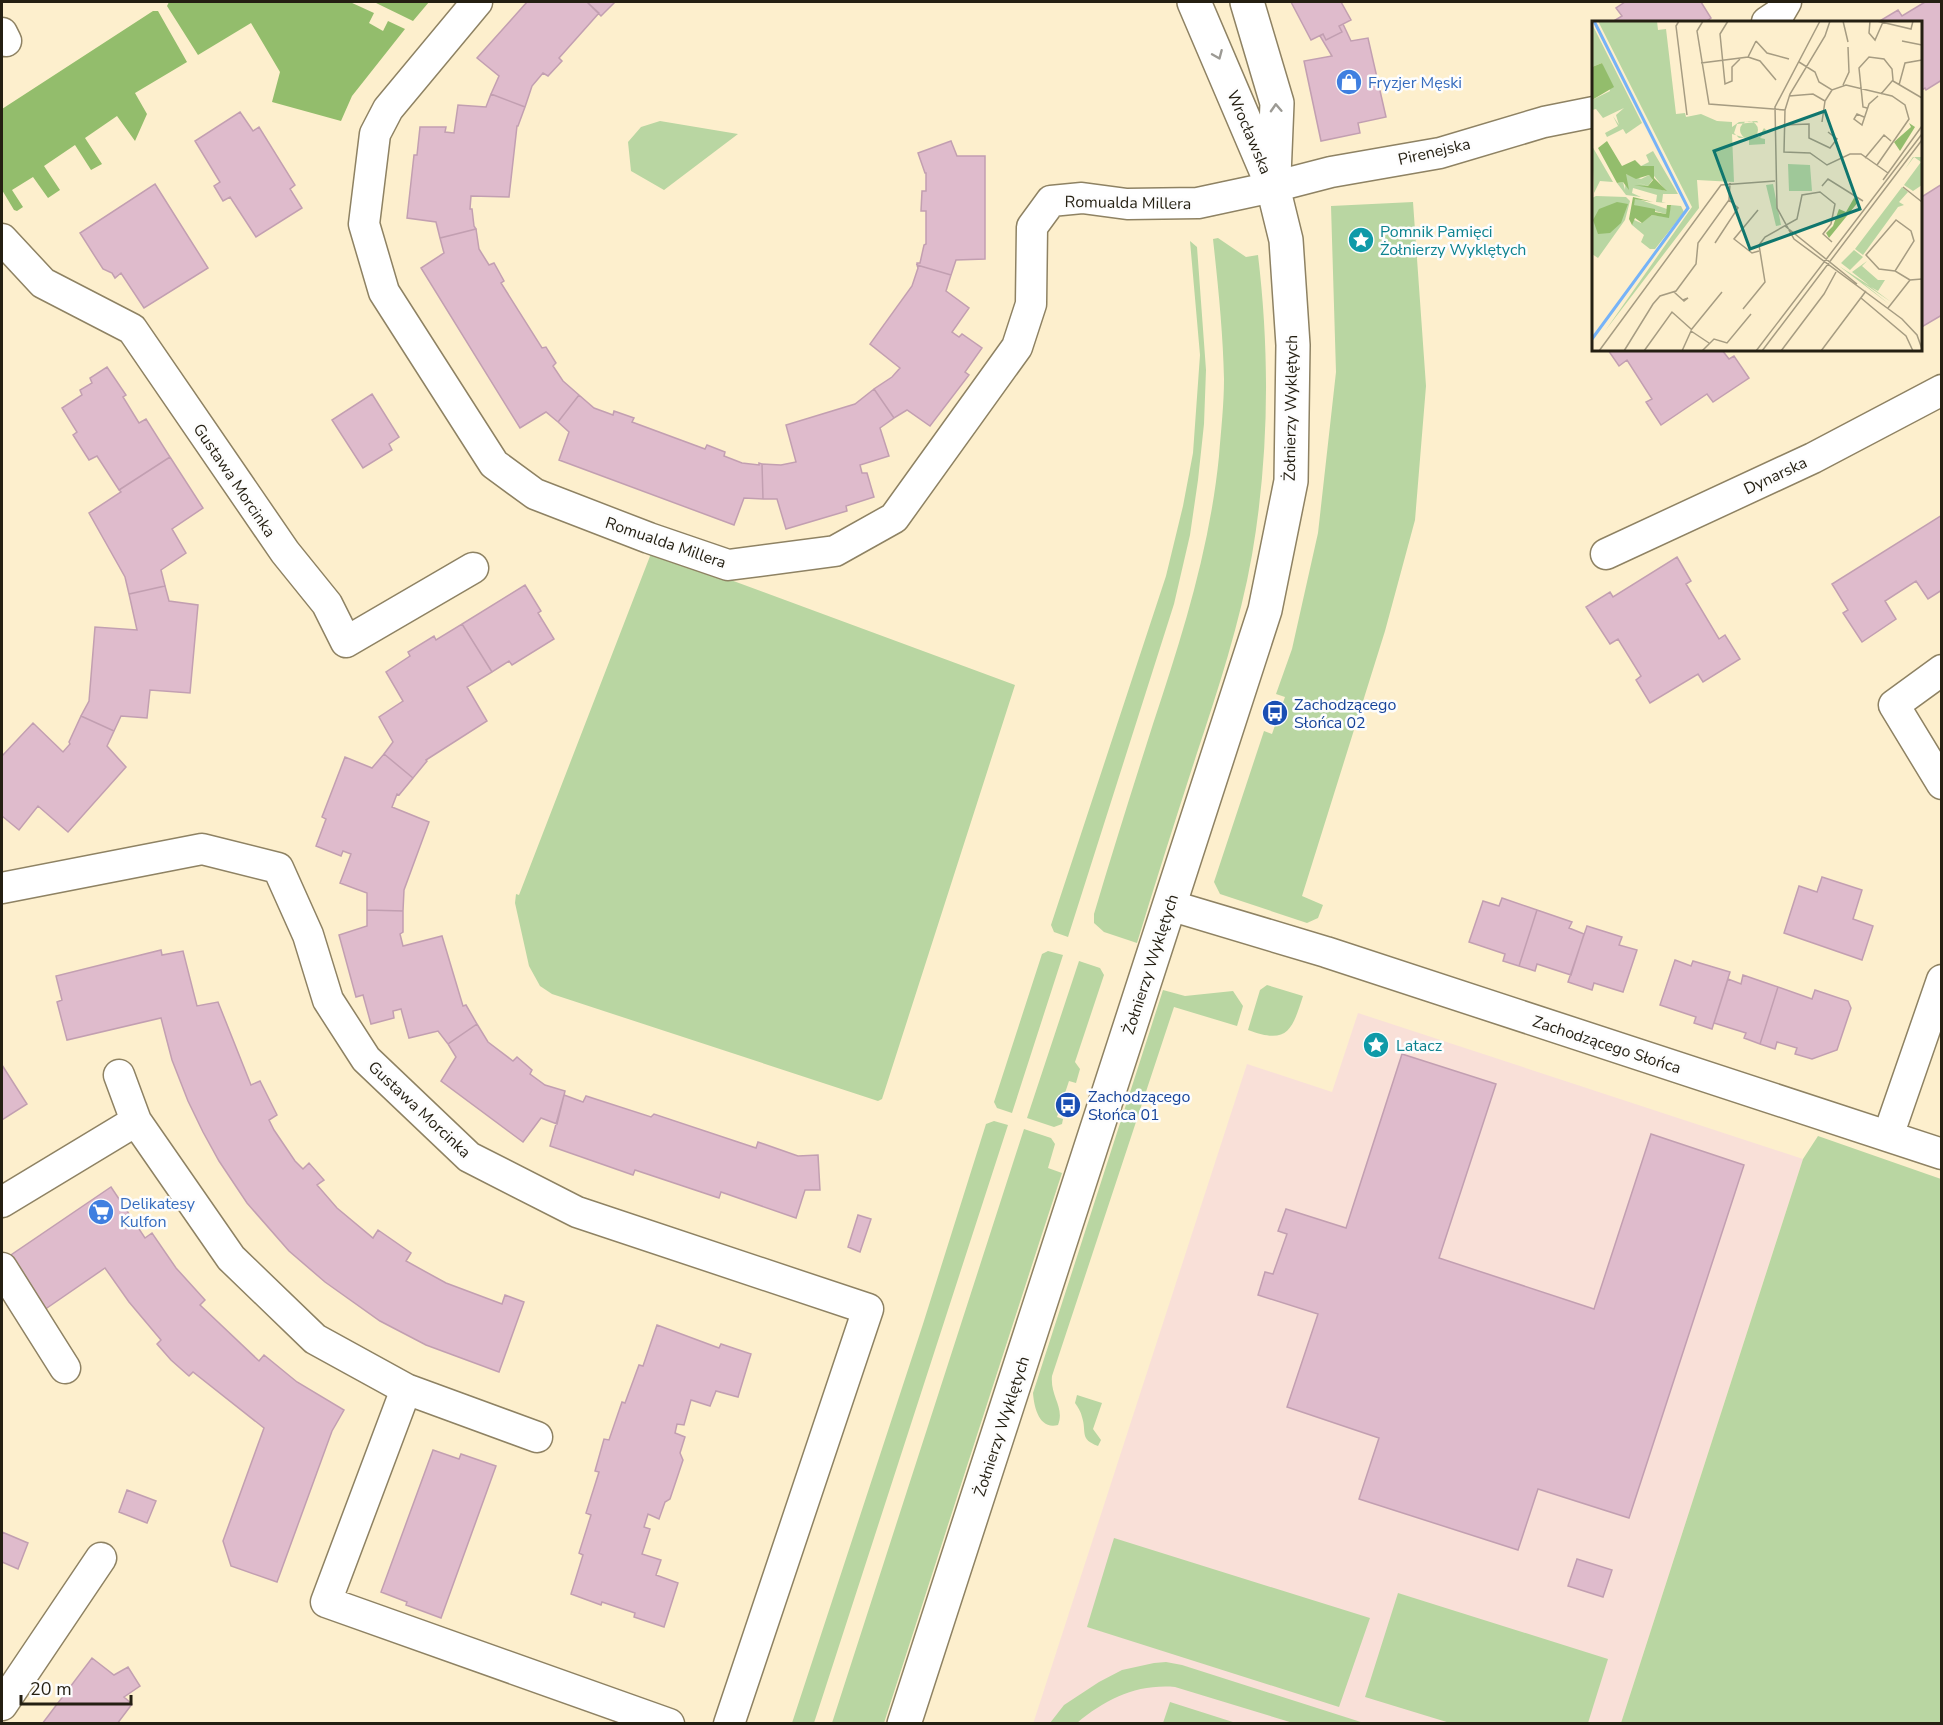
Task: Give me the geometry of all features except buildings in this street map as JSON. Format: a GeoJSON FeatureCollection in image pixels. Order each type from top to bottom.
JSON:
{"type":"FeatureCollection","features":[{"type":"Feature","properties":{"kind":"street","name":"Romualda Millera"},"geometry":{"type":"LineString","coordinates":[[477,2],[393,103],[375,134],[364,224],[384,292],[495,464],[535,494],[649,538],[728,565],[835,551],[894,518],[1017,347],[1031,304],[1032,227],[1051,201],[1082,198],[1127,204],[1198,203],[1273,187]]}},
{"type":"Feature","properties":{"kind":"street","name":"Wrocławska"},"geometry":{"type":"LineString","coordinates":[[1194,2],[1273,187]]}},
{"type":"Feature","properties":{"kind":"street","name":"Wrocławska"},"geometry":{"type":"LineString","coordinates":[[1247,2],[1277,103],[1273,187]]}},
{"type":"Feature","properties":{"kind":"street"},"geometry":{"type":"LineString","coordinates":[[1768,21],[1779,14],[1786,2]]}},
{"type":"Feature","properties":{"kind":"street","name":"Pirenejska"},"geometry":{"type":"LineString","coordinates":[[1273,187],[1331,172],[1440,153],[1544,122],[1592,112]]}},
{"type":"Feature","properties":{"kind":"street","name":"Żołnierzy Wyklętych"},"geometry":{"type":"LineString","coordinates":[[904,1724],[1265,610],[1291,481],[1293,345],[1286,240],[1273,187]]}},
{"type":"Feature","properties":{"kind":"street","name":"Gustawa Morcinka"},"geometry":{"type":"LineString","coordinates":[[2,239],[43,283],[132,329],[285,552],[327,604],[346,642],[473,568]]}},
{"type":"Feature","properties":{"kind":"street","name":"Dynarska"},"geometry":{"type":"LineString","coordinates":[[1606,554],[1813,458],[1941,390]]}},
{"type":"Feature","properties":{"kind":"street"},"geometry":{"type":"LineString","coordinates":[[1941,670],[1893,705],[1941,784]]}},
{"type":"Feature","properties":{"kind":"street","name":"Gustawa Morcinka"},"geometry":{"type":"LineString","coordinates":[[2,888],[201,849],[278,868],[308,935],[328,1000],[366,1059],[469,1157],[577,1212],[868,1309],[729,1724]]}},
{"type":"Feature","properties":{"kind":"street","name":"Zachodzącego Słońca"},"geometry":{"type":"LineString","coordinates":[[1169,905],[1326,952],[1941,1154]]}},
{"type":"Feature","properties":{"kind":"street"},"geometry":{"type":"LineString","coordinates":[[1888,1136],[1941,980]]}},
{"type":"Feature","properties":{"kind":"street"},"geometry":{"type":"LineString","coordinates":[[119,1074],[136,1121],[231,1258],[315,1338],[406,1389],[537,1437]]}},
{"type":"Feature","properties":{"kind":"street"},"geometry":{"type":"LineString","coordinates":[[2,1202],[136,1121]]}},
{"type":"Feature","properties":{"kind":"street"},"geometry":{"type":"LineString","coordinates":[[2,1268],[65,1368]]}},
{"type":"Feature","properties":{"kind":"street"},"geometry":{"type":"LineString","coordinates":[[406,1389],[326,1602],[669,1724]]}},
{"type":"Feature","properties":{"kind":"street"},"geometry":{"type":"LineString","coordinates":[[2,1705],[101,1558]]}},
{"type":"Feature","properties":{"kind":"shaded area"},"geometry":{"type":"Polygon","coordinates":[[[1358,1013],[1803,1159],[1621,1723],[1033,1724],[1247,1064],[1332,1092],[1358,1013]]]}},
{"type":"Feature","properties":{"kind":"green space"},"geometry":{"type":"Polygon","coordinates":[[[169,2],[350,2],[374,13],[369,23],[383,31],[388,21],[405,29],[352,96],[341,121],[272,102],[280,72],[251,23],[198,55],[167,6],[169,2]]]}},
{"type":"Feature","properties":{"kind":"green space"},"geometry":{"type":"Polygon","coordinates":[[[374,2],[429,2],[413,21],[374,2]]]}},
{"type":"Feature","properties":{"kind":"green space"},"geometry":{"type":"Polygon","coordinates":[[[153,11],[158,11],[187,62],[135,93],[147,114],[135,141],[117,116],[85,138],[102,164],[91,170],[75,145],[44,166],[60,190],[48,198],[33,177],[12,190],[23,207],[17,211],[14,210],[2,190],[2,109],[153,11]]]}},
{"type":"Feature","properties":{"kind":"green space"},"geometry":{"type":"Polygon","coordinates":[[[660,121],[738,134],[664,190],[631,171],[628,142],[641,127],[660,121]]]}},
{"type":"Feature","properties":{"kind":"green space"},"geometry":{"type":"Polygon","coordinates":[[[1413,202],[1426,386],[1415,520],[1385,631],[1302,896],[1323,905],[1318,918],[1307,923],[1220,894],[1214,882],[1264,731],[1272,734],[1285,697],[1276,694],[1292,649],[1318,533],[1336,372],[1331,206],[1413,202]]]}},
{"type":"Feature","properties":{"kind":"green space"},"geometry":{"type":"Polygon","coordinates":[[[1218,238],[1246,257],[1258,255],[1265,330],[1266,405],[1258,518],[1247,580],[1228,656],[1137,943],[1104,932],[1094,923],[1094,914],[1194,592],[1209,524],[1219,456],[1224,388],[1213,239],[1218,238]]]}},
{"type":"Feature","properties":{"kind":"green space"},"geometry":{"type":"Polygon","coordinates":[[[1190,241],[1197,247],[1206,370],[1204,424],[1190,535],[1174,604],[1068,937],[1054,932],[1051,925],[1166,576],[1193,453],[1200,355],[1190,241]]]}},
{"type":"Feature","properties":{"kind":"green space"},"geometry":{"type":"Polygon","coordinates":[[[652,551],[1015,685],[882,1099],[878,1101],[552,994],[540,986],[529,966],[515,903],[516,894],[519,895],[652,551]]]}},
{"type":"Feature","properties":{"kind":"green space"},"geometry":{"type":"Polygon","coordinates":[[[1048,951],[1063,955],[1012,1113],[997,1108],[994,1102],[1042,954],[1048,951]]]}},
{"type":"Feature","properties":{"kind":"green space"},"geometry":{"type":"Polygon","coordinates":[[[1079,961],[1100,968],[1104,975],[1075,1062],[1080,1069],[1076,1083],[1069,1081],[1057,1117],[1063,1119],[1062,1124],[1054,1127],[1027,1118],[1079,961]]]}},
{"type":"Feature","properties":{"kind":"green space"},"geometry":{"type":"Polygon","coordinates":[[[1267,985],[1303,996],[1291,1026],[1280,1035],[1272,1036],[1248,1030],[1260,990],[1267,985]]]}},
{"type":"Feature","properties":{"kind":"green space"},"geometry":{"type":"Polygon","coordinates":[[[1163,990],[1185,996],[1233,991],[1243,1006],[1237,1026],[1174,1007],[1052,1376],[1060,1419],[1058,1425],[1052,1426],[1042,1421],[1039,1416],[1033,1393],[1163,990]]]}},
{"type":"Feature","properties":{"kind":"green space"},"geometry":{"type":"Polygon","coordinates":[[[994,1121],[1008,1125],[814,1723],[792,1723],[986,1124],[994,1121]]]}},
{"type":"Feature","properties":{"kind":"green space"},"geometry":{"type":"Polygon","coordinates":[[[1024,1129],[1051,1138],[1055,1144],[1048,1168],[1062,1173],[884,1723],[832,1723],[1024,1129]]]}},
{"type":"Feature","properties":{"kind":"green space"},"geometry":{"type":"Polygon","coordinates":[[[1818,1136],[1941,1179],[1941,1723],[1621,1723],[1803,1159],[1818,1136]]]}},
{"type":"Feature","properties":{"kind":"green space"},"geometry":{"type":"Polygon","coordinates":[[[1077,1395],[1102,1403],[1093,1429],[1101,1440],[1098,1446],[1086,1438],[1082,1415],[1075,1403],[1077,1395]]]}},
{"type":"Feature","properties":{"kind":"green space"},"geometry":{"type":"Polygon","coordinates":[[[1114,1538],[1370,1618],[1339,1707],[1087,1627],[1114,1538]]]}},
{"type":"Feature","properties":{"kind":"green space"},"geometry":{"type":"Polygon","coordinates":[[[1398,1593],[1608,1659],[1588,1723],[1450,1723],[1365,1697],[1398,1593]]]}},
{"type":"Feature","properties":{"kind":"green space"},"geometry":{"type":"Polygon","coordinates":[[[1166,1662],[1182,1665],[1364,1723],[1293,1723],[1175,1687],[1161,1687],[1134,1691],[1110,1700],[1077,1723],[1050,1723],[1064,1705],[1099,1682],[1122,1670],[1166,1662]]]}},
{"type":"Feature","properties":{"kind":"green space"},"geometry":{"type":"Polygon","coordinates":[[[1170,1702],[1236,1723],[1163,1723],[1170,1702]]]}},
{"type":"Feature","properties":{"kind":"place","name":"Fryzjer Męski"},"geometry":{"type":"Point","coordinates":[1349,82]}},
{"type":"Feature","properties":{"kind":"place","name":"Pomnik Pamięci Żołnierzy Wyklętych"},"geometry":{"type":"Point","coordinates":[1361,240]}},
{"type":"Feature","properties":{"kind":"place","name":"Zachodzącego Słońca 02"},"geometry":{"type":"Point","coordinates":[1275,713]}},
{"type":"Feature","properties":{"kind":"place","name":"Latacz"},"geometry":{"type":"Point","coordinates":[1376,1045]}},
{"type":"Feature","properties":{"kind":"place","name":"Zachodzącego Słońca 01"},"geometry":{"type":"Point","coordinates":[1068,1105]}},
{"type":"Feature","properties":{"kind":"place","name":"Delikatesy Kulfon"},"geometry":{"type":"Point","coordinates":[101,1212]}}]}
